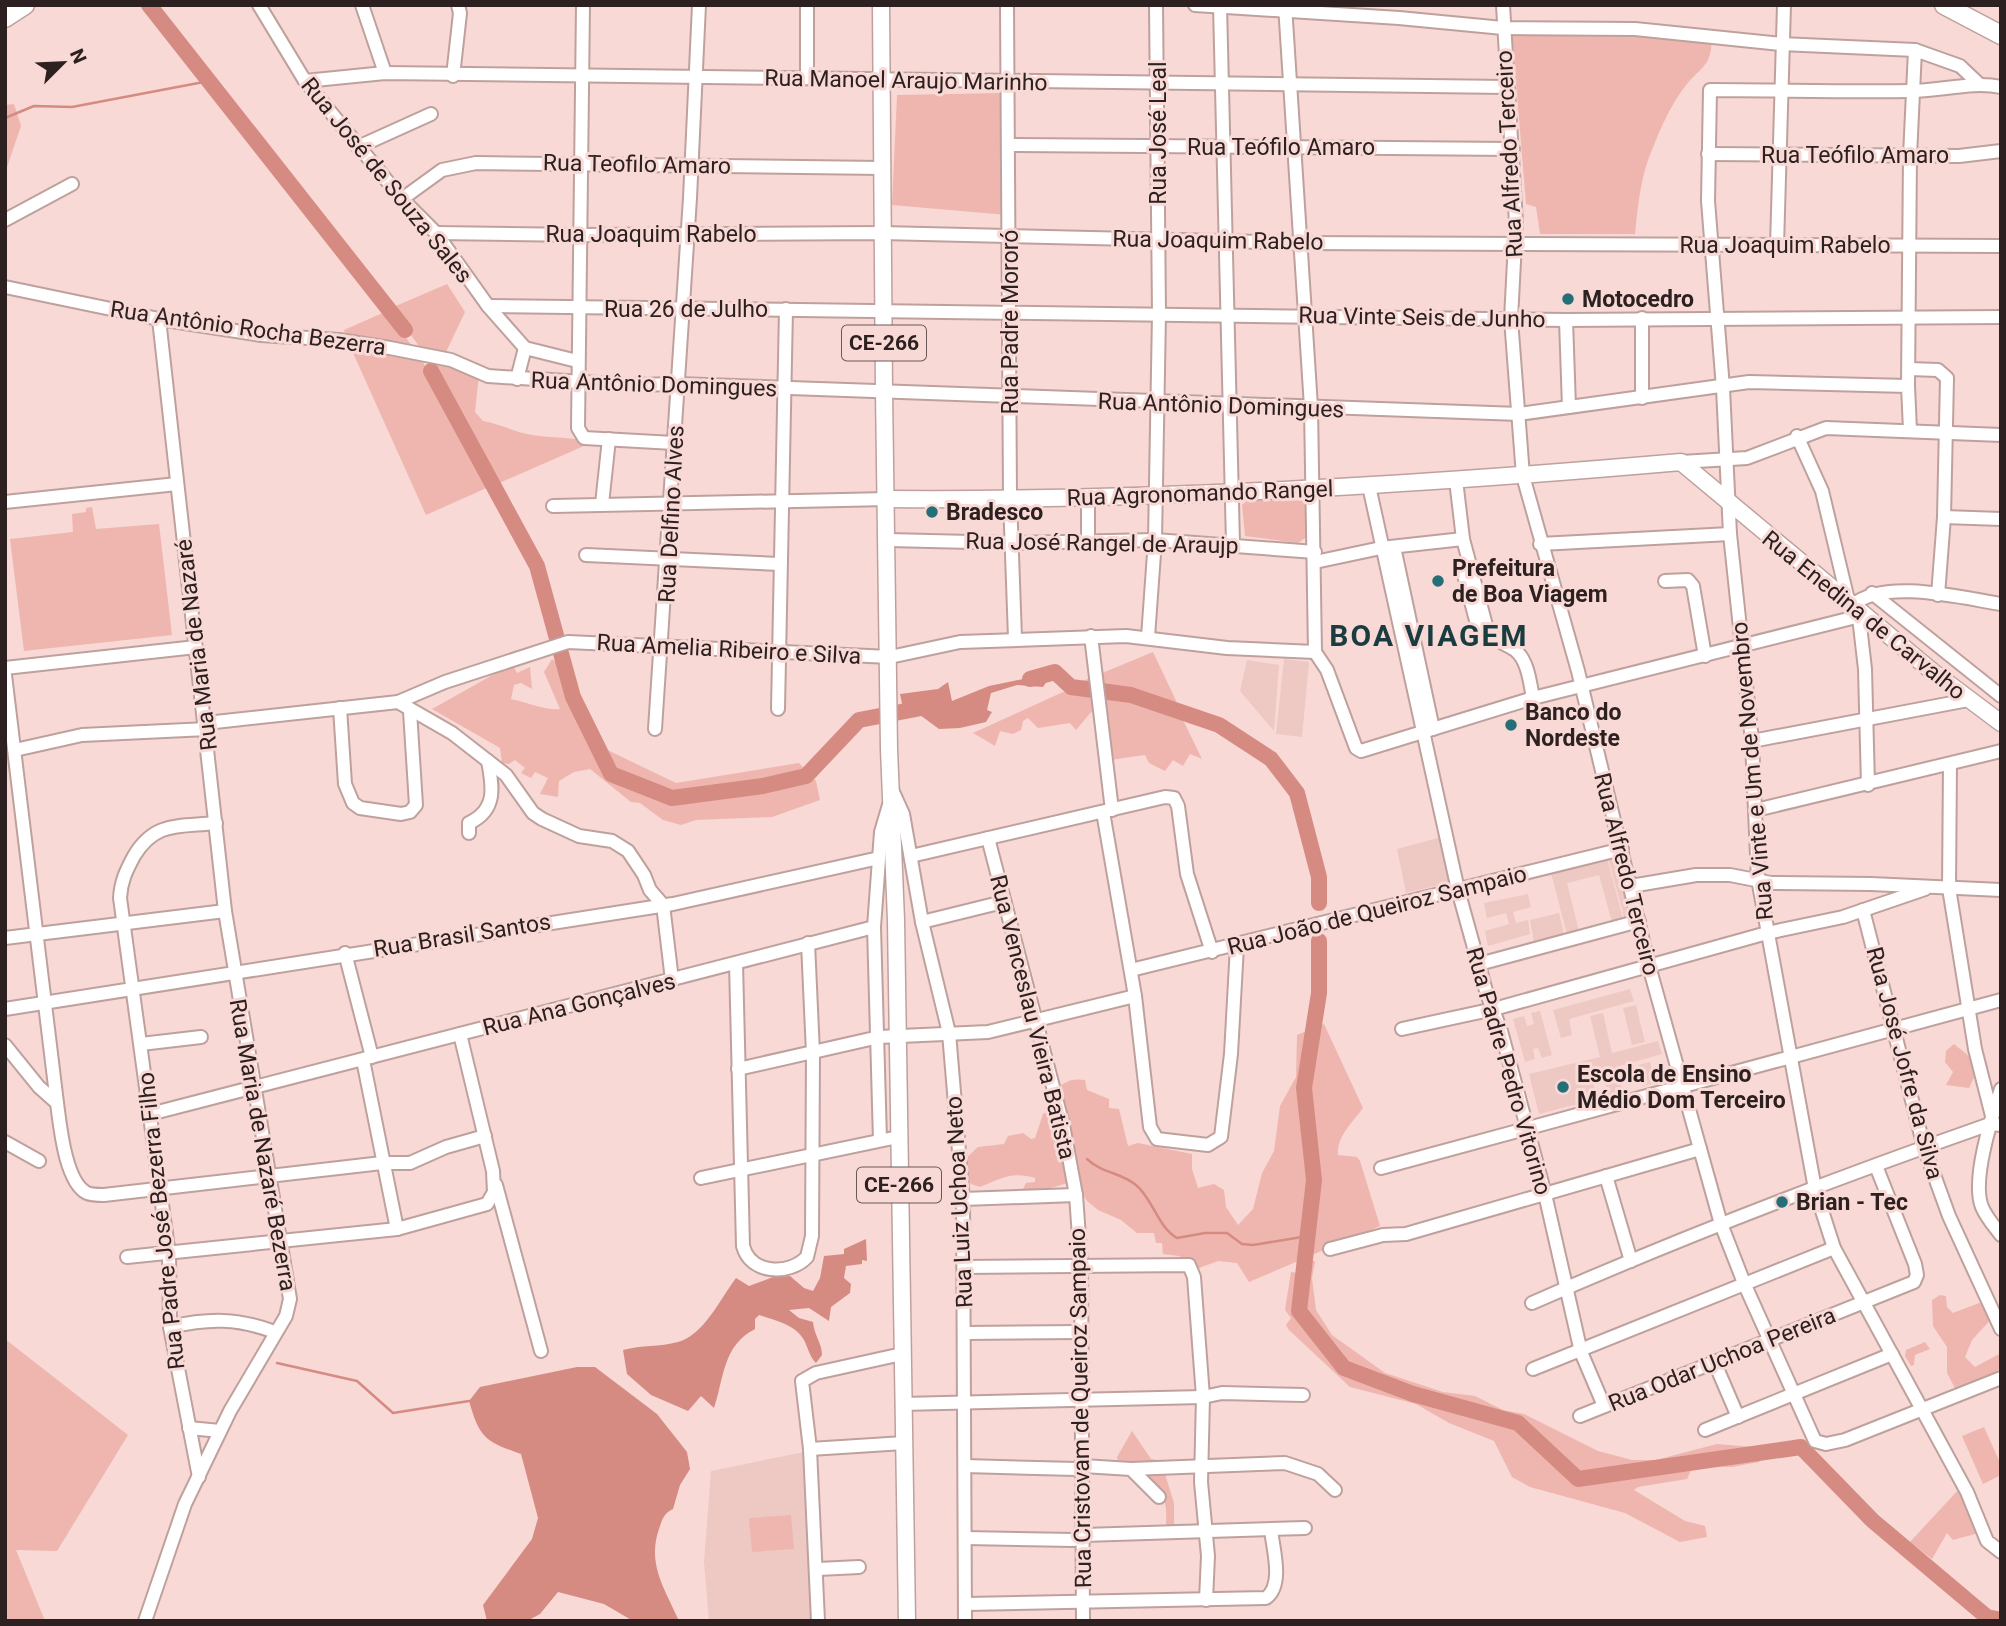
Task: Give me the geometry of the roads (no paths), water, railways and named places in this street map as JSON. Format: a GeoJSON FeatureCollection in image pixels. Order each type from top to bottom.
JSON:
{"type":"FeatureCollection","features":[{"type":"Feature","properties":{"kind":"highway"},"geometry":{"type":"LineString","coordinates":[[1944,5],[2001,35]]}},
{"type":"Feature","properties":{"kind":"main road","name":"CE-266"},"geometry":{"type":"LineString","coordinates":[[880,5],[890,657],[889,749],[892,791],[907,1621]]}},
{"type":"Feature","properties":{"kind":"main road","name":"Rua Agronomando Rangel"},"geometry":{"type":"LineString","coordinates":[[888,499],[1154,497],[1523,476],[1681,462]]}},
{"type":"Feature","properties":{"kind":"main road","name":"Rua Enedina de Carvalho"},"geometry":{"type":"LineString","coordinates":[[1681,462],[1856,609],[1968,700],[2001,723]]}},
{"type":"Feature","properties":{"kind":"street","name":"Rua José de Souza Sales"},"geometry":{"type":"LineString","coordinates":[[259,5],[305,81],[402,199],[436,233],[488,306],[525,348]]}},
{"type":"Feature","properties":{"kind":"street"},"geometry":{"type":"LineString","coordinates":[[362,5],[386,73]]}},
{"type":"Feature","properties":{"kind":"street"},"geometry":{"type":"LineString","coordinates":[[453,76],[460,13],[457,5]]}},
{"type":"Feature","properties":{"kind":"street"},"geometry":{"type":"LineString","coordinates":[[583,5],[580,76],[578,428],[584,438],[674,443]]}},
{"type":"Feature","properties":{"kind":"street","name":"Rua Delfino Alves"},"geometry":{"type":"LineString","coordinates":[[655,729],[669,557],[699,5]]}},
{"type":"Feature","properties":{"kind":"street"},"geometry":{"type":"LineString","coordinates":[[807,5],[807,78]]}},
{"type":"Feature","properties":{"kind":"street","name":"Rua Padre Mororó"},"geometry":{"type":"LineString","coordinates":[[1007,5],[1010,499],[1015,638]]}},
{"type":"Feature","properties":{"kind":"street","name":"Rua José Leal"},"geometry":{"type":"LineString","coordinates":[[1148,638],[1155,540],[1159,314],[1159,83],[1156,5]]}},
{"type":"Feature","properties":{"kind":"street"},"geometry":{"type":"LineString","coordinates":[[1195,5],[1285,7],[1503,28],[1605,30],[1781,44],[1915,50],[1960,66],[1978,83]]}},
{"type":"Feature","properties":{"kind":"street","name":"Rua Alfredo Terceiro"},"geometry":{"type":"LineString","coordinates":[[1503,5],[1513,149],[1516,243],[1511,319],[1523,476],[1581,687],[1649,966],[1721,1224],[1744,1283],[1815,1441],[1826,1444],[1845,1440],[1922,1410]]}},
{"type":"Feature","properties":{"kind":"street"},"geometry":{"type":"LineString","coordinates":[[1777,246],[1784,5]]}},
{"type":"Feature","properties":{"kind":"street"},"geometry":{"type":"LineString","coordinates":[[1220,6],[1230,315],[1233,544]]}},
{"type":"Feature","properties":{"kind":"street"},"geometry":{"type":"LineString","coordinates":[[1285,7],[1287,86],[1311,407],[1315,652],[1327,670],[1358,750],[1533,698],[1742,647],[1856,609],[1872,593],[1938,595],[2001,604]]}},
{"type":"Feature","properties":{"kind":"street"},"geometry":{"type":"LineString","coordinates":[[1910,430],[1910,156],[1915,50]]}},
{"type":"Feature","properties":{"kind":"street","name":"Rua Manoel Araujo Marinho"},"geometry":{"type":"LineString","coordinates":[[305,81],[386,73],[453,76],[1507,87]]}},
{"type":"Feature","properties":{"kind":"street"},"geometry":{"type":"LineString","coordinates":[[1780,90],[1912,91],[1963,88],[1978,83],[2001,87]]}},
{"type":"Feature","properties":{"kind":"street","name":"Rua Vinte e Um de Novembro"},"geometry":{"type":"LineString","coordinates":[[1780,90],[1710,90],[1708,154],[1728,460],[1730,534],[1752,741],[1758,879],[1815,1189],[1834,1248],[1967,1492],[1987,1541],[2001,1552]]}},
{"type":"Feature","properties":{"kind":"street"},"geometry":{"type":"LineString","coordinates":[[358,147],[431,114]]}},
{"type":"Feature","properties":{"kind":"street","name":"Rua Teófilo Amaro"},"geometry":{"type":"LineString","coordinates":[[1008,145],[1513,149]]}},
{"type":"Feature","properties":{"kind":"street","name":"Rua Teófilo Amaro"},"geometry":{"type":"LineString","coordinates":[[1708,154],[1958,156],[2001,152]]}},
{"type":"Feature","properties":{"kind":"street","name":"Rua Teofilo Amaro"},"geometry":{"type":"LineString","coordinates":[[402,199],[433,176],[453,167],[520,162],[580,166],[692,164],[882,169]]}},
{"type":"Feature","properties":{"kind":"street"},"geometry":{"type":"LineString","coordinates":[[5,220],[72,184]]}},
{"type":"Feature","properties":{"kind":"street","name":"Rua Joaquim Rabelo"},"geometry":{"type":"LineString","coordinates":[[436,233],[882,233],[1227,239],[1299,243],[2001,246]]}},
{"type":"Feature","properties":{"kind":"street","name":"Rua Antônio Rocha Bezerra"},"geometry":{"type":"LineString","coordinates":[[5,287],[159,319],[261,335],[338,340],[390,348],[451,360],[488,376]]}},
{"type":"Feature","properties":{"kind":"street","name":"Rua 26 de Julho"},"geometry":{"type":"LineString","coordinates":[[488,306],[578,309],[884,309]]}},
{"type":"Feature","properties":{"kind":"street"},"geometry":{"type":"LineString","coordinates":[[778,709],[786,309]]}},
{"type":"Feature","properties":{"kind":"street","name":"Rua Vinte Seis de Junho"},"geometry":{"type":"LineString","coordinates":[[884,309],[1566,320],[1717,316],[1908,319],[2001,317]]}},
{"type":"Feature","properties":{"kind":"street"},"geometry":{"type":"LineString","coordinates":[[1642,318],[1643,398]]}},
{"type":"Feature","properties":{"kind":"street","name":"Rua Maria de Nazaré"},"geometry":{"type":"LineString","coordinates":[[159,319],[234,972]]}},
{"type":"Feature","properties":{"kind":"street"},"geometry":{"type":"LineString","coordinates":[[1566,320],[1569,407]]}},
{"type":"Feature","properties":{"kind":"street"},"geometry":{"type":"LineString","coordinates":[[517,379],[525,348],[577,361]]}},
{"type":"Feature","properties":{"kind":"street"},"geometry":{"type":"LineString","coordinates":[[1909,369],[1938,370],[1946,375],[1944,517],[1938,595]]}},
{"type":"Feature","properties":{"kind":"street","name":"Rua Antônio Domingues"},"geometry":{"type":"LineString","coordinates":[[488,376],[578,382],[1519,414],[1782,381],[1908,386]]}},
{"type":"Feature","properties":{"kind":"street","name":"Rua Agronomando Rangel"},"geometry":{"type":"LineString","coordinates":[[1681,462],[1756,456],[1797,436],[1842,427],[2001,435]]}},
{"type":"Feature","properties":{"kind":"street"},"geometry":{"type":"LineString","coordinates":[[1797,436],[1822,491],[1856,609],[1864,656],[1868,785]]}},
{"type":"Feature","properties":{"kind":"street"},"geometry":{"type":"LineString","coordinates":[[602,504],[609,439]]}},
{"type":"Feature","properties":{"kind":"street"},"geometry":{"type":"LineString","coordinates":[[1456,480],[1460,539],[1487,629],[1493,638],[1522,657],[1533,698]]}},
{"type":"Feature","properties":{"kind":"street"},"geometry":{"type":"LineString","coordinates":[[5,502],[177,484]]}},
{"type":"Feature","properties":{"kind":"street","name":"Rua Padre Pedro Vitorino"},"geometry":{"type":"LineString","coordinates":[[1368,486],[1387,547],[1428,731],[1458,890],[1545,1194],[1581,1352],[1604,1406]]}},
{"type":"Feature","properties":{"kind":"street"},"geometry":{"type":"LineString","coordinates":[[1088,498],[1088,542]]}},
{"type":"Feature","properties":{"kind":"street","name":"Rua Agronomando Rangel"},"geometry":{"type":"LineString","coordinates":[[553,506],[672,501],[888,499]]}},
{"type":"Feature","properties":{"kind":"street"},"geometry":{"type":"LineString","coordinates":[[1944,517],[2001,519]]}},
{"type":"Feature","properties":{"kind":"street"},"geometry":{"type":"LineString","coordinates":[[1540,544],[1730,534]]}},
{"type":"Feature","properties":{"kind":"street","name":"Rua José Rangel de Araujp"},"geometry":{"type":"LineString","coordinates":[[888,540],[1013,543],[1155,540],[1233,544],[1315,557],[1460,539]]}},
{"type":"Feature","properties":{"kind":"street"},"geometry":{"type":"LineString","coordinates":[[586,555],[780,564]]}},
{"type":"Feature","properties":{"kind":"street"},"geometry":{"type":"LineString","coordinates":[[1665,581],[1688,580],[1693,586],[1705,656]]}},
{"type":"Feature","properties":{"kind":"street"},"geometry":{"type":"LineString","coordinates":[[1872,593],[2001,696]]}},
{"type":"Feature","properties":{"kind":"street"},"geometry":{"type":"LineString","coordinates":[[1091,636],[1108,811],[1153,1137],[1179,1144],[1208,1144],[1221,1137],[1231,1055],[1237,946]]}},
{"type":"Feature","properties":{"kind":"street","name":"Rua Amelia Ribeiro e Silva"},"geometry":{"type":"LineString","coordinates":[[15,750],[82,735],[206,726],[398,702],[568,642],[890,657],[960,642],[1091,636],[1148,638],[1227,648],[1315,652]]}},
{"type":"Feature","properties":{"kind":"street"},"geometry":{"type":"LineString","coordinates":[[5,668],[196,648]]}},
{"type":"Feature","properties":{"kind":"street"},"geometry":{"type":"LineString","coordinates":[[5,675],[57,1103],[69,1166],[74,1177],[89,1194],[160,1189],[382,1163],[410,1163],[446,1147],[485,1136]]}},
{"type":"Feature","properties":{"kind":"street"},"geometry":{"type":"LineString","coordinates":[[1752,741],[1866,717],[1968,700]]}},
{"type":"Feature","properties":{"kind":"street"},"geometry":{"type":"LineString","coordinates":[[398,702],[452,733],[506,775],[533,813],[541,819],[579,836],[606,839],[625,849],[638,863],[650,890],[663,905],[672,980]]}},
{"type":"Feature","properties":{"kind":"street"},"geometry":{"type":"LineString","coordinates":[[340,708],[348,796],[360,808],[401,814],[410,812],[416,805],[410,711]]}},
{"type":"Feature","properties":{"kind":"street"},"geometry":{"type":"LineString","coordinates":[[1756,810],[2001,751]]}},
{"type":"Feature","properties":{"kind":"street"},"geometry":{"type":"LineString","coordinates":[[469,833],[469,823],[486,810],[494,795],[488,761]]}},
{"type":"Feature","properties":{"kind":"street"},"geometry":{"type":"LineString","coordinates":[[1950,764],[1949,888],[1975,1049],[1994,1122]]}},
{"type":"Feature","properties":{"kind":"street"},"geometry":{"type":"LineString","coordinates":[[880,1140],[874,927],[881,832],[892,791]]}},
{"type":"Feature","properties":{"kind":"street","name":"Rua Luiz Uchoa Neto"},"geometry":{"type":"LineString","coordinates":[[892,791],[903,814],[922,922],[949,1033],[963,1199],[965,1621]]}},
{"type":"Feature","properties":{"kind":"street"},"geometry":{"type":"LineString","coordinates":[[911,856],[1164,797],[1177,801],[1187,874],[1212,952]]}},
{"type":"Feature","properties":{"kind":"street","name":"Rua Padre José Bezerra Filho"},"geometry":{"type":"LineString","coordinates":[[199,1478],[170,1327],[169,1255],[124,922],[121,882],[143,842],[151,834],[166,829],[216,823]]}},
{"type":"Feature","properties":{"kind":"street","name":"Rua Venceslau Vieira Batista"},"geometry":{"type":"LineString","coordinates":[[988,838],[1063,1125],[1076,1195]]}},
{"type":"Feature","properties":{"kind":"street","name":"Rua João de Queiroz Sampaio"},"geometry":{"type":"LineString","coordinates":[[1131,970],[1622,849]]}},
{"type":"Feature","properties":{"kind":"street","name":"Rua Brasil Santos"},"geometry":{"type":"LineString","coordinates":[[5,1009],[345,953],[663,905],[879,858]]}},
{"type":"Feature","properties":{"kind":"street"},"geometry":{"type":"LineString","coordinates":[[1631,886],[1696,875],[1758,879],[1771,884],[1871,884],[2001,890]]}},
{"type":"Feature","properties":{"kind":"street"},"geometry":{"type":"LineString","coordinates":[[1402,1030],[1494,1009],[1767,933],[1863,910],[1925,888]]}},
{"type":"Feature","properties":{"kind":"street"},"geometry":{"type":"LineString","coordinates":[[922,922],[1003,902]]}},
{"type":"Feature","properties":{"kind":"street","name":"Rua José Jofre da Silva"},"geometry":{"type":"LineString","coordinates":[[1863,910],[1924,1147],[1949,1216],[2001,1329]]}},
{"type":"Feature","properties":{"kind":"street"},"geometry":{"type":"LineString","coordinates":[[5,939],[38,937],[124,922],[225,911]]}},
{"type":"Feature","properties":{"kind":"street"},"geometry":{"type":"LineString","coordinates":[[1479,964],[1639,921]]}},
{"type":"Feature","properties":{"kind":"street","name":"Rua Ana Gonçalves"},"geometry":{"type":"LineString","coordinates":[[150,1114],[874,927]]}},
{"type":"Feature","properties":{"kind":"street"},"geometry":{"type":"LineString","coordinates":[[736,963],[743,1246],[747,1258],[756,1265],[789,1268],[807,1256],[812,1236],[813,1053],[808,943]]}},
{"type":"Feature","properties":{"kind":"street"},"geometry":{"type":"LineString","coordinates":[[345,953],[368,1058],[382,1163],[397,1229]]}},
{"type":"Feature","properties":{"kind":"street","name":"Rua Maria de Nazaré Bezerra"},"geometry":{"type":"LineString","coordinates":[[145,1621],[171,1540],[220,1431],[286,1316],[290,1299],[283,1243],[252,1087],[234,972]]}},
{"type":"Feature","properties":{"kind":"street"},"geometry":{"type":"LineString","coordinates":[[738,1069],[897,1034],[988,1032],[1135,996]]}},
{"type":"Feature","properties":{"kind":"street"},"geometry":{"type":"LineString","coordinates":[[1381,1168],[2001,1000]]}},
{"type":"Feature","properties":{"kind":"street"},"geometry":{"type":"LineString","coordinates":[[460,1034],[492,1171],[541,1351]]}},
{"type":"Feature","properties":{"kind":"street"},"geometry":{"type":"LineString","coordinates":[[141,1044],[201,1037]]}},
{"type":"Feature","properties":{"kind":"street"},"geometry":{"type":"LineString","coordinates":[[5,1045],[39,1087],[57,1103]]}},
{"type":"Feature","properties":{"kind":"street"},"geometry":{"type":"LineString","coordinates":[[2001,1089],[1980,1183],[1980,1199],[1986,1215],[2001,1235]]}},
{"type":"Feature","properties":{"kind":"street"},"geometry":{"type":"LineString","coordinates":[[1532,1303],[1721,1224],[1994,1122]]}},
{"type":"Feature","properties":{"kind":"street"},"geometry":{"type":"LineString","coordinates":[[701,1178],[898,1137]]}},
{"type":"Feature","properties":{"kind":"street"},"geometry":{"type":"LineString","coordinates":[[5,1142],[39,1161]]}},
{"type":"Feature","properties":{"kind":"street"},"geometry":{"type":"LineString","coordinates":[[1330,1249],[1383,1235],[1406,1234],[1700,1149]]}},
{"type":"Feature","properties":{"kind":"street","name":"Rua Odar Uchoa Pereira"},"geometry":{"type":"LineString","coordinates":[[1580,1416],[1914,1282],[1917,1275],[1877,1166]]}},
{"type":"Feature","properties":{"kind":"street"},"geometry":{"type":"LineString","coordinates":[[127,1257],[169,1255],[397,1229],[487,1204],[494,1192],[492,1171]]}},
{"type":"Feature","properties":{"kind":"street"},"geometry":{"type":"LineString","coordinates":[[1606,1176],[1632,1261]]}},
{"type":"Feature","properties":{"kind":"street"},"geometry":{"type":"LineString","coordinates":[[963,1199],[1076,1195]]}},
{"type":"Feature","properties":{"kind":"street","name":"Rua Cristovam de Queiroz Sampaio"},"geometry":{"type":"LineString","coordinates":[[1076,1195],[1081,1265],[1083,1621]]}},
{"type":"Feature","properties":{"kind":"street"},"geometry":{"type":"LineString","coordinates":[[1533,1369],[1581,1352],[1834,1248]]}},
{"type":"Feature","properties":{"kind":"street"},"geometry":{"type":"LineString","coordinates":[[964,1267],[1189,1265],[1194,1277],[1203,1397],[1206,1600]]}},
{"type":"Feature","properties":{"kind":"street"},"geometry":{"type":"LineString","coordinates":[[170,1327],[223,1319],[248,1322],[275,1332]]}},
{"type":"Feature","properties":{"kind":"street"},"geometry":{"type":"LineString","coordinates":[[965,1333],[1081,1332]]}},
{"type":"Feature","properties":{"kind":"street"},"geometry":{"type":"LineString","coordinates":[[818,1621],[818,1569],[803,1379],[816,1373],[902,1354]]}},
{"type":"Feature","properties":{"kind":"street"},"geometry":{"type":"LineString","coordinates":[[1705,1430],[1892,1354]]}},
{"type":"Feature","properties":{"kind":"street"},"geometry":{"type":"LineString","coordinates":[[1714,1361],[1738,1417]]}},
{"type":"Feature","properties":{"kind":"street"},"geometry":{"type":"LineString","coordinates":[[1922,1410],[2001,1378]]}},
{"type":"Feature","properties":{"kind":"street"},"geometry":{"type":"LineString","coordinates":[[902,1404],[1203,1397],[1222,1393],[1303,1395]]}},
{"type":"Feature","properties":{"kind":"street"},"geometry":{"type":"LineString","coordinates":[[189,1428],[220,1431]]}},
{"type":"Feature","properties":{"kind":"street"},"geometry":{"type":"LineString","coordinates":[[810,1449],[904,1443]]}},
{"type":"Feature","properties":{"kind":"street"},"geometry":{"type":"LineString","coordinates":[[965,1466],[1076,1469],[1083,1466],[1131,1469],[1290,1464],[1318,1474],[1335,1490]]}},
{"type":"Feature","properties":{"kind":"street"},"geometry":{"type":"LineString","coordinates":[[1131,1469],[1159,1497]]}},
{"type":"Feature","properties":{"kind":"street"},"geometry":{"type":"LineString","coordinates":[[965,1538],[1074,1540],[1084,1535],[1305,1528]]}},
{"type":"Feature","properties":{"kind":"street"},"geometry":{"type":"LineString","coordinates":[[966,1604],[1261,1599],[1272,1594],[1276,1586],[1271,1530]]}},
{"type":"Feature","properties":{"kind":"street"},"geometry":{"type":"LineString","coordinates":[[818,1569],[859,1567]]}},
{"type":"Feature","properties":{"kind":"waterway"},"geometry":{"type":"LineString","coordinates":[[149,5],[405,330]]}},
{"type":"Feature","properties":{"kind":"waterway"},"geometry":{"type":"LineString","coordinates":[[5,118],[34,106],[72,107],[209,81]]}},
{"type":"Feature","properties":{"kind":"waterway"},"geometry":{"type":"LineString","coordinates":[[431,371],[537,566],[573,697],[611,774],[672,798],[763,786],[806,776],[859,720],[942,704]]}},
{"type":"Feature","properties":{"kind":"waterway"},"geometry":{"type":"LineString","coordinates":[[1030,679],[1055,672],[1071,687],[1131,695],[1219,725],[1271,759],[1297,793],[1319,877],[1319,903]]}},
{"type":"Feature","properties":{"kind":"waterway"},"geometry":{"type":"LineString","coordinates":[[1319,941],[1319,993],[1304,1088],[1314,1180],[1299,1311],[1344,1368],[1413,1394],[1518,1423],[1578,1479],[1801,1447],[1873,1521],[1987,1617],[2001,1620]]}},
{"type":"Feature","properties":{"kind":"waterway"},"geometry":{"type":"LineString","coordinates":[[1087,1159],[1099,1168],[1136,1185],[1165,1227],[1177,1238],[1205,1233],[1227,1233],[1242,1244],[1253,1245],[1308,1236]]}},
{"type":"Feature","properties":{"kind":"waterway"},"geometry":{"type":"LineString","coordinates":[[277,1363],[357,1381],[393,1413],[469,1401]]}},
{"type":"Feature","properties":{"kind":"place","name":"Motocedro"},"geometry":{"type":"Point","coordinates":[1568,299]}},
{"type":"Feature","properties":{"kind":"place","name":"Bradesco"},"geometry":{"type":"Point","coordinates":[932,512]}},
{"type":"Feature","properties":{"kind":"place","name":"Prefeitura de Boa Viagem"},"geometry":{"type":"Point","coordinates":[1438,581]}},
{"type":"Feature","properties":{"kind":"place","name":"Banco do Nordeste"},"geometry":{"type":"Point","coordinates":[1511,725]}},
{"type":"Feature","properties":{"kind":"place","name":"Escola de Ensino Médio Dom Terceiro"},"geometry":{"type":"Point","coordinates":[1563,1087]}},
{"type":"Feature","properties":{"kind":"place","name":"Brian - Tec"},"geometry":{"type":"Point","coordinates":[1782,1202]}},
{"type":"Feature","properties":{"kind":"district","name":"BOA VIAGEM"},"geometry":{"type":"Point","coordinates":[1429,636]}}]}
